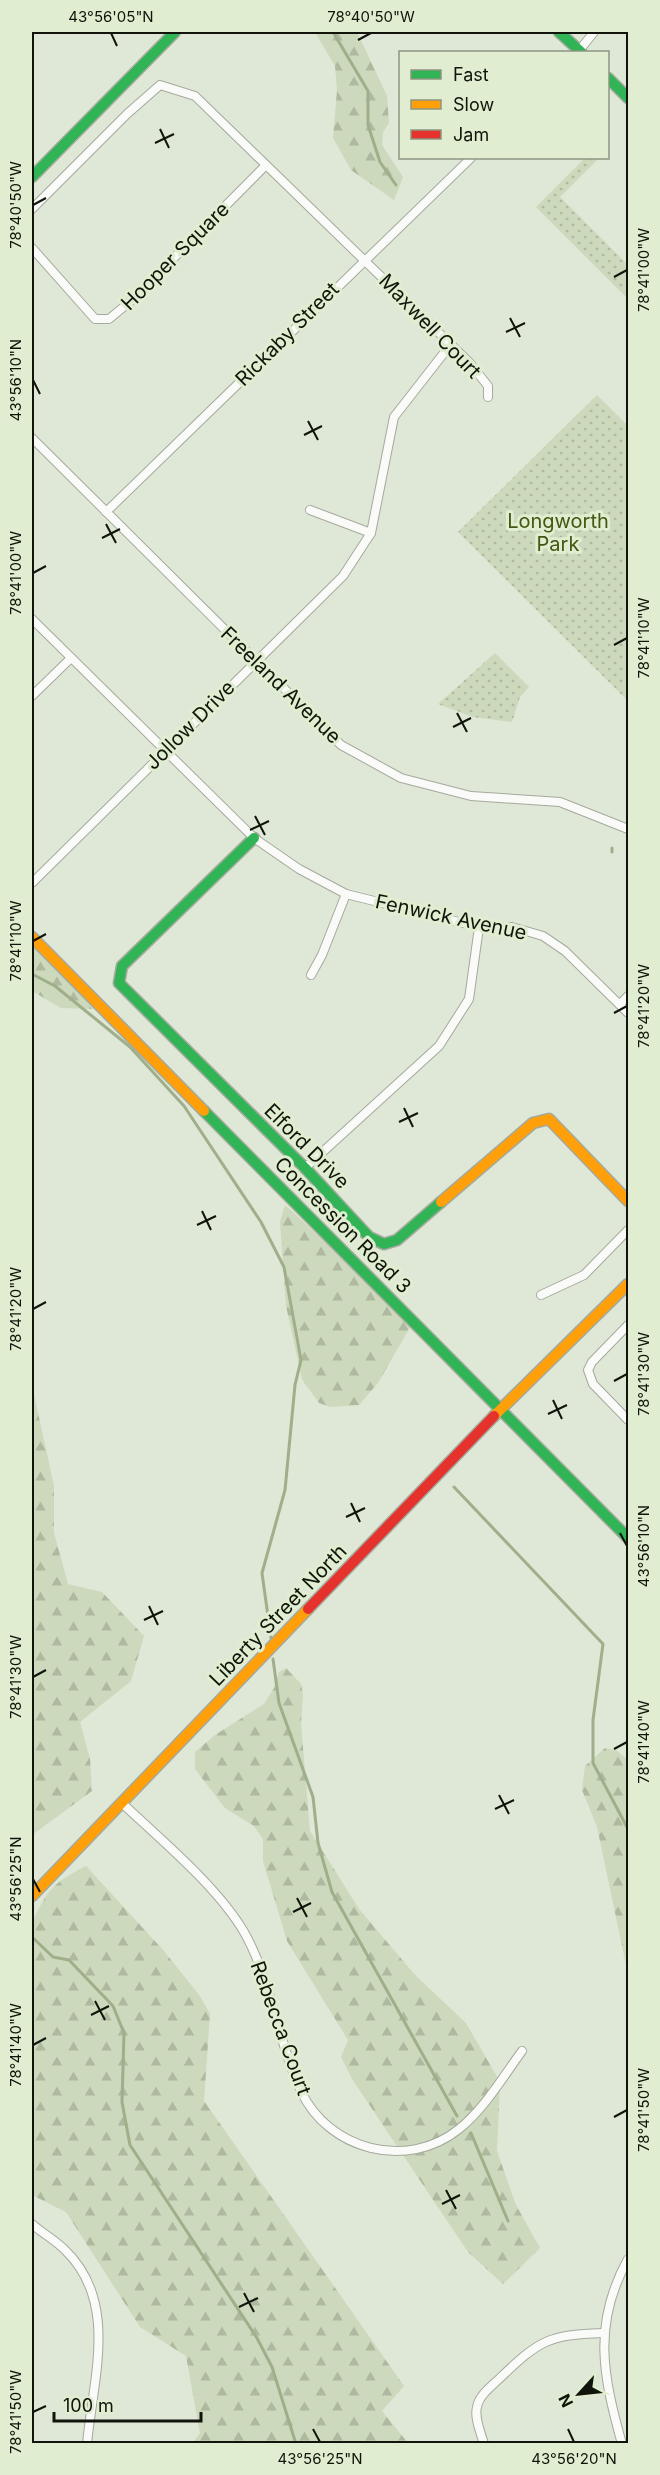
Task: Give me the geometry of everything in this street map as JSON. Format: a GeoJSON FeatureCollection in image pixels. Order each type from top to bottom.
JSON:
{"type":"FeatureCollection","features":[{"type":"Feature","properties":{"kind":"street"},"geometry":{"type":"LineString","coordinates":[[32,177],[175,32]]}},
{"type":"Feature","properties":{"kind":"street"},"geometry":{"type":"LineString","coordinates":[[559,32],[578,51]]}},
{"type":"Feature","properties":{"kind":"street"},"geometry":{"type":"LineString","coordinates":[[580,51],[594,32]]}},
{"type":"Feature","properties":{"kind":"street"},"geometry":{"type":"LineString","coordinates":[[609,79],[628,98]]}},
{"type":"Feature","properties":{"kind":"street"},"geometry":{"type":"LineString","coordinates":[[32,209],[127,114],[160,85],[195,96],[364,258]]}},
{"type":"Feature","properties":{"kind":"street","name":"Rickaby Street"},"geometry":{"type":"LineString","coordinates":[[106,512],[364,258],[470,159]]}},
{"type":"Feature","properties":{"kind":"street","name":"Hooper Square"},"geometry":{"type":"LineString","coordinates":[[32,248],[95,319],[109,320],[132,300],[266,165]]}},
{"type":"Feature","properties":{"kind":"street","name":"Maxwell Court"},"geometry":{"type":"LineString","coordinates":[[364,258],[451,344],[488,386],[488,397]]}},
{"type":"Feature","properties":{"kind":"street","name":"Jollow Drive"},"geometry":{"type":"LineString","coordinates":[[32,883],[342,576],[371,533],[394,417],[451,344]]}},
{"type":"Feature","properties":{"kind":"street","name":"Freeland Avenue"},"geometry":{"type":"LineString","coordinates":[[32,438],[341,745],[401,778],[471,796],[560,802],[628,828]]}},
{"type":"Feature","properties":{"kind":"street"},"geometry":{"type":"LineString","coordinates":[[310,510],[371,533]]}},
{"type":"Feature","properties":{"kind":"street","name":"Fenwick Avenue"},"geometry":{"type":"LineString","coordinates":[[32,620],[254,838],[299,869],[346,894],[479,927],[512,927],[543,936],[565,951],[628,1013]]}},
{"type":"Feature","properties":{"kind":"street"},"geometry":{"type":"LineString","coordinates":[[32,696],[70,659]]}},
{"type":"Feature","properties":{"kind":"street","name":"Elford Drive"},"geometry":{"type":"LineString","coordinates":[[254,838],[122,966],[119,983],[305,1168],[369,1236],[384,1244],[397,1240],[533,1123],[549,1119],[628,1201]]}},
{"type":"Feature","properties":{"kind":"street"},"geometry":{"type":"LineString","coordinates":[[311,975],[322,955],[346,894]]}},
{"type":"Feature","properties":{"kind":"street"},"geometry":{"type":"LineString","coordinates":[[305,1168],[439,1046],[469,999],[479,927]]}},
{"type":"Feature","properties":{"kind":"street","name":"Concession Road 3"},"geometry":{"type":"LineString","coordinates":[[32,937],[628,1538]]}},
{"type":"Feature","properties":{"kind":"street"},"geometry":{"type":"LineString","coordinates":[[620,1004],[628,996]]}},
{"type":"Feature","properties":{"kind":"street"},"geometry":{"type":"LineString","coordinates":[[541,1295],[584,1275],[628,1230]]}},
{"type":"Feature","properties":{"kind":"street","name":"Liberty Street North"},"geometry":{"type":"LineString","coordinates":[[32,1896],[500,1409],[628,1284]]}},
{"type":"Feature","properties":{"kind":"street"},"geometry":{"type":"LineString","coordinates":[[628,1325],[592,1362],[588,1370],[593,1384],[628,1420]]}},
{"type":"Feature","properties":{"kind":"street","name":"Rebecca Court"},"geometry":{"type":"LineString","coordinates":[[122,1803],[216,1894],[236,1919],[258,1963],[301,2093],[314,2114],[342,2138],[374,2150],[394,2151],[415,2149],[435,2142],[458,2130],[475,2113],[522,2051]]}},
{"type":"Feature","properties":{"kind":"street"},"geometry":{"type":"LineString","coordinates":[[32,2224],[65,2250],[86,2277],[96,2297],[100,2336],[87,2444]]}},
{"type":"Feature","properties":{"kind":"street"},"geometry":{"type":"LineString","coordinates":[[622,2444],[608,2388],[603,2333],[607,2313],[628,2259]]}},
{"type":"Feature","properties":{"kind":"street"},"geometry":{"type":"LineString","coordinates":[[484,2444],[477,2416],[480,2399],[529,2350],[564,2334],[603,2333]]}},
{"type":"Feature","properties":{"kind":"green space"},"geometry":{"type":"Polygon","coordinates":[[[315,32],[357,32],[387,96],[389,123],[383,132],[382,145],[403,177],[394,200],[351,170],[333,138],[337,90],[335,66],[315,32]]]}},
{"type":"Feature","properties":{"kind":"green space"},"geometry":{"type":"Polygon","coordinates":[[[584,159],[598,159],[560,197],[628,265],[628,299],[536,207],[584,159]]]}},
{"type":"Feature","properties":{"kind":"green space","name":"Longworth Park"},"geometry":{"type":"Polygon","coordinates":[[[597,395],[628,426],[628,701],[458,532],[597,395]]]}},
{"type":"Feature","properties":{"kind":"green space"},"geometry":{"type":"Polygon","coordinates":[[[495,653],[529,687],[520,697],[512,722],[473,717],[438,704],[495,653]]]}},
{"type":"Feature","properties":{"kind":"green space"},"geometry":{"type":"Polygon","coordinates":[[[32,930],[96,993],[95,1009],[61,1008],[32,991],[32,930]]]}},
{"type":"Feature","properties":{"kind":"green space"},"geometry":{"type":"Polygon","coordinates":[[[285,1205],[413,1322],[378,1383],[359,1405],[330,1407],[319,1403],[302,1379],[286,1306],[280,1222],[285,1205]]]}},
{"type":"Feature","properties":{"kind":"green space"},"geometry":{"type":"Polygon","coordinates":[[[32,1385],[54,1486],[54,1533],[68,1584],[102,1592],[144,1636],[131,1681],[80,1722],[90,1759],[92,1791],[32,1835],[32,1385]]]}},
{"type":"Feature","properties":{"kind":"green space"},"geometry":{"type":"Polygon","coordinates":[[[286,1668],[301,1684],[303,1694],[301,1724],[310,1831],[359,1909],[416,1976],[466,2023],[500,2082],[497,2151],[516,2205],[540,2248],[503,2284],[468,2252],[352,2079],[341,2057],[348,2040],[287,1941],[263,1861],[263,1839],[254,1826],[225,1808],[195,1769],[195,1752],[215,1735],[264,1704],[274,1688],[279,1672],[286,1668]]]}},
{"type":"Feature","properties":{"kind":"green space"},"geometry":{"type":"Polygon","coordinates":[[[605,1748],[616,1750],[628,1760],[628,1974],[597,1827],[582,1790],[585,1766],[605,1748]]]}},
{"type":"Feature","properties":{"kind":"green space"},"geometry":{"type":"Polygon","coordinates":[[[86,1866],[164,1951],[200,1996],[210,2014],[204,2101],[404,2386],[382,2411],[408,2443],[193,2443],[200,2433],[186,2356],[140,2327],[66,2212],[32,2195],[32,1923],[52,1888],[86,1866]]]}},
{"type":"Feature","properties":{"kind":"waterway"},"geometry":{"type":"LineString","coordinates":[[333,32],[368,91],[368,125],[380,162],[396,185]]}},
{"type":"Feature","properties":{"kind":"waterway"},"geometry":{"type":"LineString","coordinates":[[32,974],[55,986],[130,1047],[184,1106],[261,1222],[284,1267],[301,1360],[295,1385],[285,1490],[262,1573],[271,1638]]}},
{"type":"Feature","properties":{"kind":"waterway"},"geometry":{"type":"LineString","coordinates":[[454,1487],[603,1644],[593,1720],[593,1763],[628,1829]]}},
{"type":"Feature","properties":{"kind":"waterway"},"geometry":{"type":"LineString","coordinates":[[273,1659],[279,1703],[313,1797],[318,1843],[332,1892],[457,2116]]}},
{"type":"Feature","properties":{"kind":"waterway"},"geometry":{"type":"LineString","coordinates":[[32,1937],[53,1957],[69,1960],[113,2006],[124,2033],[122,2102],[130,2145],[257,2338],[272,2367],[296,2444]]}},
{"type":"Feature","properties":{"kind":"waterway"},"geometry":{"type":"LineString","coordinates":[[471,2133],[508,2221]]}},
{"type":"Feature","properties":{"kind":"traffic: fast"},"geometry":{"type":"LineString","coordinates":[[32,177],[175,32]]}},
{"type":"Feature","properties":{"kind":"traffic: fast"},"geometry":{"type":"LineString","coordinates":[[559,32],[580,51]]}},
{"type":"Feature","properties":{"kind":"traffic: fast"},"geometry":{"type":"LineString","coordinates":[[609,79],[628,98]]}},
{"type":"Feature","properties":{"kind":"traffic: fast"},"geometry":{"type":"LineString","coordinates":[[254,838],[122,966],[119,983],[305,1168],[369,1237],[384,1244],[397,1240],[441,1202]]}},
{"type":"Feature","properties":{"kind":"traffic: fast"},"geometry":{"type":"LineString","coordinates":[[204,1111],[628,1538]]}},
{"type":"Feature","properties":{"kind":"traffic: slow"},"geometry":{"type":"LineString","coordinates":[[32,937],[204,1111]]}},
{"type":"Feature","properties":{"kind":"traffic: slow"},"geometry":{"type":"LineString","coordinates":[[441,1202],[533,1123],[549,1119],[628,1201]]}},
{"type":"Feature","properties":{"kind":"traffic: slow"},"geometry":{"type":"LineString","coordinates":[[494,1416],[628,1284]]}},
{"type":"Feature","properties":{"kind":"traffic: slow"},"geometry":{"type":"LineString","coordinates":[[32,1896],[308,1609]]}},
{"type":"Feature","properties":{"kind":"traffic: jam"},"geometry":{"type":"LineString","coordinates":[[308,1609],[494,1416]]}}]}
